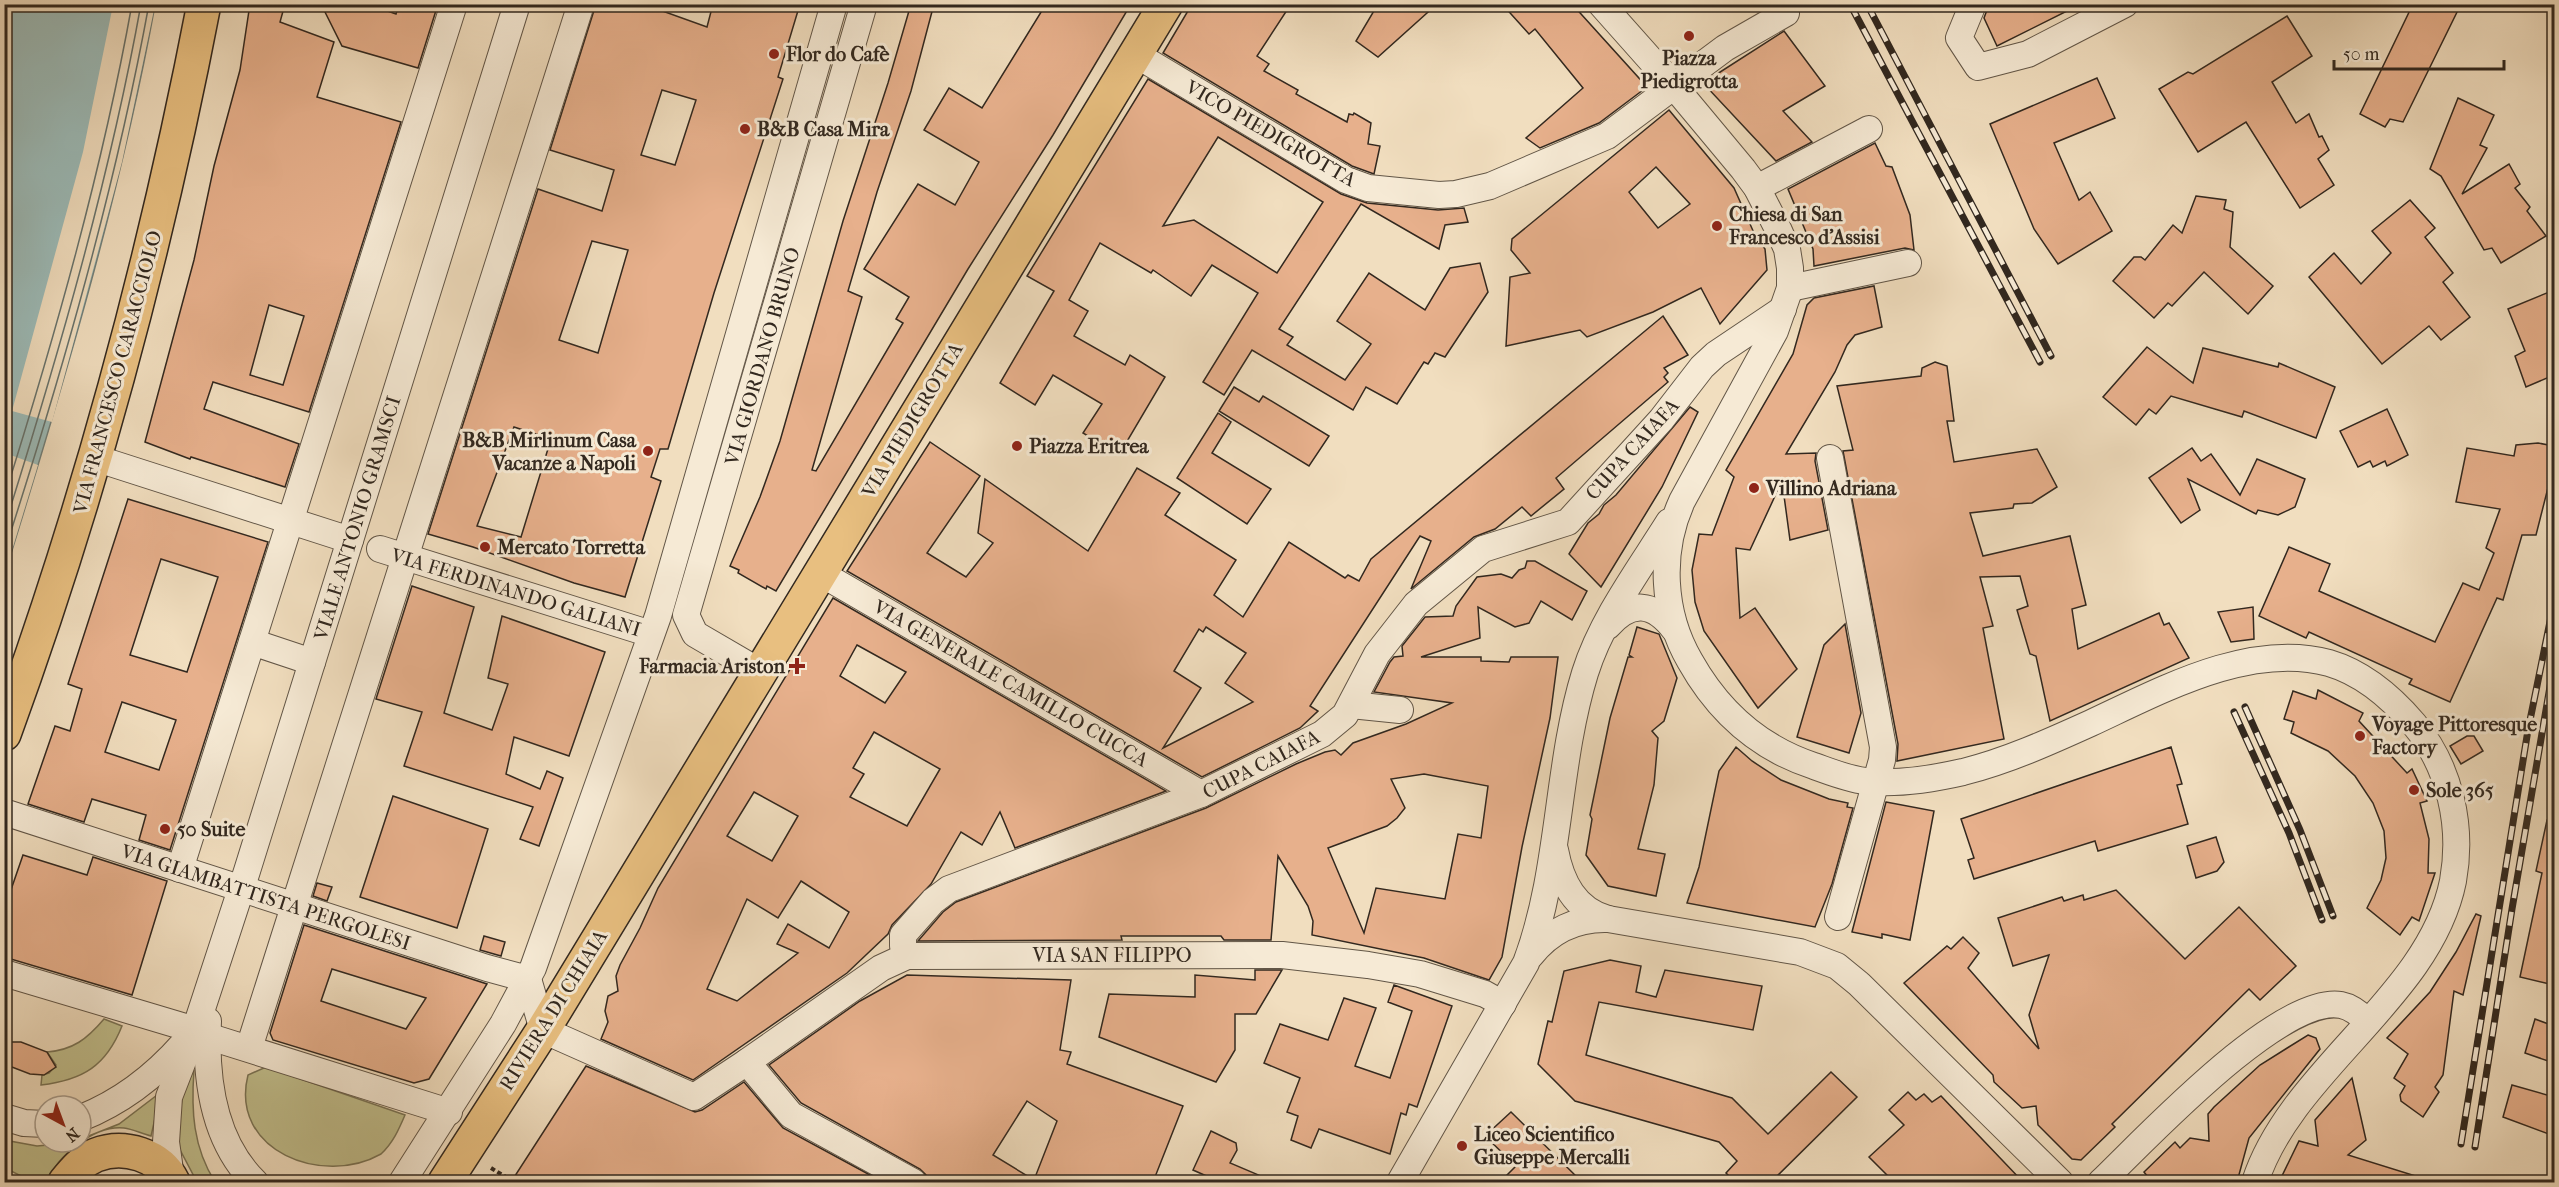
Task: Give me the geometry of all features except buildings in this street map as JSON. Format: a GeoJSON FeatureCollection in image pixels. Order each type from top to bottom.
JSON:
{"type":"FeatureCollection","features":[{"type":"Feature","properties":{"kind":"main road","name":"VIA FRANCESCO CARACCIOLO"},"geometry":{"type":"LineString","coordinates":[[4,734],[46,615],[95,458],[166,189],[204,4]]}},
{"type":"Feature","properties":{"kind":"main road","name":"VIA PIEDIGROTTA"},"geometry":{"type":"LineString","coordinates":[[659,836],[1166,4]]}},
{"type":"Feature","properties":{"kind":"main road","name":"RIVIERA DI CHIAIA"},"geometry":{"type":"LineString","coordinates":[[445,1182],[543,1030],[659,836]]}},
{"type":"Feature","properties":{"kind":"main road"},"geometry":{"type":"LineString","coordinates":[[65,1182],[78,1167],[95,1155],[116,1150],[147,1157],[156,1162],[172,1180]]}},
{"type":"Feature","properties":{"kind":"street"},"geometry":{"type":"LineString","coordinates":[[180,869],[454,4]]}},
{"type":"Feature","properties":{"kind":"street","name":"VIALE ANTONIO GRAMSCI"},"geometry":{"type":"LineString","coordinates":[[172,1180],[166,1142],[169,1097],[201,1033],[210,986],[518,4]]}},
{"type":"Feature","properties":{"kind":"street"},"geometry":{"type":"LineString","coordinates":[[249,1048],[580,4]]}},
{"type":"Feature","properties":{"kind":"street"},"geometry":{"type":"LineString","coordinates":[[402,1182],[449,1112],[528,979],[651,634],[834,4]]}},
{"type":"Feature","properties":{"kind":"street","name":"VIA GIORDANO BRUNO"},"geometry":{"type":"LineString","coordinates":[[760,672],[695,634],[686,615],[864,4]]}},
{"type":"Feature","properties":{"kind":"street"},"geometry":{"type":"LineString","coordinates":[[1400,1182],[1526,963],[1539,928],[1580,693],[1590,660],[1632,580],[1682,501],[1728,413],[1761,357],[1786,298],[1790,267],[1787,249],[1757,188],[1673,85],[1601,4]]}},
{"type":"Feature","properties":{"kind":"street"},"geometry":{"type":"LineString","coordinates":[[1973,4],[1959,38],[1978,67],[2028,54],[2125,4]]}},
{"type":"Feature","properties":{"kind":"street","name":"VICO PIEDIGROTTA"},"geometry":{"type":"LineString","coordinates":[[1135,54],[1346,180],[1368,188],[1439,195],[1456,194],[1490,186],[1592,143],[1619,128],[1725,48],[1786,12]]}},
{"type":"Feature","properties":{"kind":"street"},"geometry":{"type":"LineString","coordinates":[[1757,188],[1869,129]]}},
{"type":"Feature","properties":{"kind":"street"},"geometry":{"type":"LineString","coordinates":[[1786,298],[1908,263]]}},
{"type":"Feature","properties":{"kind":"street","name":"CUPA CAIAFA"},"geometry":{"type":"LineString","coordinates":[[907,956],[903,946],[903,935],[933,902],[949,889],[1201,794],[1314,740],[1335,725],[1351,705],[1377,654],[1416,604],[1483,549],[1568,522],[1660,420],[1702,367],[1786,298]]}},
{"type":"Feature","properties":{"kind":"street"},"geometry":{"type":"LineString","coordinates":[[95,458],[350,540]]}},
{"type":"Feature","properties":{"kind":"street"},"geometry":{"type":"LineString","coordinates":[[1830,458],[1883,747],[1838,917]]}},
{"type":"Feature","properties":{"kind":"street"},"geometry":{"type":"LineString","coordinates":[[1674,629],[1666,576],[1671,529],[1682,501]]}},
{"type":"Feature","properties":{"kind":"street","name":"VIA FERDINANDO GALIANI"},"geometry":{"type":"LineString","coordinates":[[380,549],[651,634]]}},
{"type":"Feature","properties":{"kind":"street","name":"VIA GENERALE CAMILLO CUCCA"},"geometry":{"type":"LineString","coordinates":[[820,573],[1201,794]]}},
{"type":"Feature","properties":{"kind":"street"},"geometry":{"type":"LineString","coordinates":[[1605,629],[1620,614],[1636,607],[1659,612],[1674,629],[1708,691],[1741,726],[1777,750],[1798,760],[1861,781],[1905,781],[1964,772],[2024,753],[2147,698],[2231,665],[2307,659],[2346,669],[2391,699],[2420,731],[2444,776],[2455,818],[2456,839],[2453,879],[2449,895],[2432,937],[2413,966],[2285,1122],[2255,1182]]}},
{"type":"Feature","properties":{"kind":"street"},"geometry":{"type":"LineString","coordinates":[[252,642],[312,662]]}},
{"type":"Feature","properties":{"kind":"street"},"geometry":{"type":"LineString","coordinates":[[1351,705],[1400,710]]}},
{"type":"Feature","properties":{"kind":"street","name":"VIA GIAMBATTISTA PERGOLESI"},"geometry":{"type":"LineString","coordinates":[[4,812],[528,979]]}},
{"type":"Feature","properties":{"kind":"street"},"geometry":{"type":"LineString","coordinates":[[1554,835],[1559,867],[1571,894],[1587,911],[1608,919],[1800,952],[1837,966],[1859,984],[2060,1182]]}},
{"type":"Feature","properties":{"kind":"street"},"geometry":{"type":"LineString","coordinates":[[1526,963],[1545,940],[1563,928],[1589,920],[1608,919]]}},
{"type":"Feature","properties":{"kind":"street","name":"VIA SAN FILIPPO"},"geometry":{"type":"LineString","coordinates":[[543,1030],[691,1097],[700,1094],[881,968],[907,956],[1282,955],[1368,965],[1420,974],[1485,994],[1503,1004]]}},
{"type":"Feature","properties":{"kind":"street"},"geometry":{"type":"LineString","coordinates":[[4,973],[449,1112]]}},
{"type":"Feature","properties":{"kind":"street"},"geometry":{"type":"LineString","coordinates":[[528,979],[543,1030]]}},
{"type":"Feature","properties":{"kind":"street"},"geometry":{"type":"LineString","coordinates":[[2101,1182],[2203,1083],[2247,1047],[2279,1026],[2315,1009],[2340,1005],[2351,1008],[2368,1022]]}},
{"type":"Feature","properties":{"kind":"street"},"geometry":{"type":"LineString","coordinates":[[93,1113],[133,1091],[201,1033]]}},
{"type":"Feature","properties":{"kind":"street"},"geometry":{"type":"LineString","coordinates":[[201,1033],[216,1116],[226,1144],[242,1169],[255,1182]]}},
{"type":"Feature","properties":{"kind":"street"},"geometry":{"type":"LineString","coordinates":[[747,1062],[791,1115],[913,1182]]}},
{"type":"Feature","properties":{"kind":"street"},"geometry":{"type":"LineString","coordinates":[[4,1117],[33,1123]]}},
{"type":"Feature","properties":{"kind":"path"},"geometry":{"type":"LineString","coordinates":[[491,1168],[509,1179]]}},
{"type":"Feature","properties":{"kind":"shaded area"},"geometry":{"type":"Polygon","coordinates":[[[104,1019],[122,1026],[116,1040],[100,1061],[81,1075],[41,1085],[42,1075],[49,1073],[56,1065],[47,1052],[64,1049],[79,1042],[104,1019]]]}},
{"type":"Feature","properties":{"kind":"shaded area"},"geometry":{"type":"Polygon","coordinates":[[[266,1067],[405,1115],[392,1141],[381,1154],[358,1163],[333,1166],[308,1164],[286,1155],[266,1142],[253,1124],[246,1102],[248,1075],[266,1067]]]}},
{"type":"Feature","properties":{"kind":"shaded area"},"geometry":{"type":"Polygon","coordinates":[[[194,1070],[195,1128],[202,1156],[215,1182],[197,1182],[177,1144],[183,1088],[194,1070]]]}},
{"type":"Feature","properties":{"kind":"shaded area"},"geometry":{"type":"Polygon","coordinates":[[[161,1092],[151,1136],[124,1128],[112,1128],[93,1135],[119,1124],[161,1092]]]}},
{"type":"Feature","properties":{"kind":"shaded area"},"geometry":{"type":"Polygon","coordinates":[[[4,1140],[33,1145],[33,1154],[67,1154],[59,1162],[47,1182],[33,1182],[5,1168],[4,1140]]]}},
{"type":"Feature","properties":{"kind":"water"},"geometry":{"type":"Polygon","coordinates":[[[5,5],[155,5],[125,148],[89,291],[5,573],[5,5]]]}},
{"type":"Feature","properties":{"kind":"pier"},"geometry":{"type":"Polygon","coordinates":[[[113,5],[155,5],[122,162],[52,422],[12,411],[83,152],[113,5]]]}},
{"type":"Feature","properties":{"kind":"pier"},"geometry":{"type":"Polygon","coordinates":[[[4,453],[38,465],[5,573],[4,453]]]}},
{"type":"Feature","properties":{"kind":"railway"},"geometry":{"type":"LineString","coordinates":[[1850,4],[2040,362]]}},
{"type":"Feature","properties":{"kind":"railway"},"geometry":{"type":"LineString","coordinates":[[1867,4],[2051,356]]}},
{"type":"Feature","properties":{"kind":"railway"},"geometry":{"type":"LineString","coordinates":[[2461,1144],[2528,730],[2554,602]]}},
{"type":"Feature","properties":{"kind":"railway"},"geometry":{"type":"LineString","coordinates":[[2475,1147],[2512,909],[2554,663]]}},
{"type":"Feature","properties":{"kind":"railway"},"geometry":{"type":"LineString","coordinates":[[2245,707],[2300,830],[2333,916]]}},
{"type":"Feature","properties":{"kind":"railway"},"geometry":{"type":"LineString","coordinates":[[2234,712],[2289,833],[2322,920]]}},
{"type":"Feature","properties":{"kind":"place","name":"Piazza Piedigrotta"},"geometry":{"type":"Point","coordinates":[1689,36]}},
{"type":"Feature","properties":{"kind":"place","name":"Flor do Cafè"},"geometry":{"type":"Point","coordinates":[774,54]}},
{"type":"Feature","properties":{"kind":"place","name":"B&B Casa Mira"},"geometry":{"type":"Point","coordinates":[745,129]}},
{"type":"Feature","properties":{"kind":"place","name":"Chiesa di San Francesco d'Assisi"},"geometry":{"type":"Point","coordinates":[1717,226]}},
{"type":"Feature","properties":{"kind":"place","name":"Piazza Eritrea"},"geometry":{"type":"Point","coordinates":[1017,446]}},
{"type":"Feature","properties":{"kind":"place","name":"B&B Mirlinum Casa Vacanze a Napoli"},"geometry":{"type":"Point","coordinates":[648,451]}},
{"type":"Feature","properties":{"kind":"place","name":"Villino Adriana"},"geometry":{"type":"Point","coordinates":[1754,488]}},
{"type":"Feature","properties":{"kind":"place","name":"Mercato Torretta"},"geometry":{"type":"Point","coordinates":[485,547]}},
{"type":"Feature","properties":{"kind":"place","name":"Farmacia Ariston"},"geometry":{"type":"Point","coordinates":[797,666]}},
{"type":"Feature","properties":{"kind":"place","name":"Voyage Pittoresque Factory"},"geometry":{"type":"Point","coordinates":[2360,736]}},
{"type":"Feature","properties":{"kind":"place","name":"Sole 365"},"geometry":{"type":"Point","coordinates":[2414,790]}},
{"type":"Feature","properties":{"kind":"place","name":"50 Suite"},"geometry":{"type":"Point","coordinates":[165,829]}},
{"type":"Feature","properties":{"kind":"place","name":"Liceo Scientifico Giuseppe Mercalli"},"geometry":{"type":"Point","coordinates":[1462,1146]}}]}
